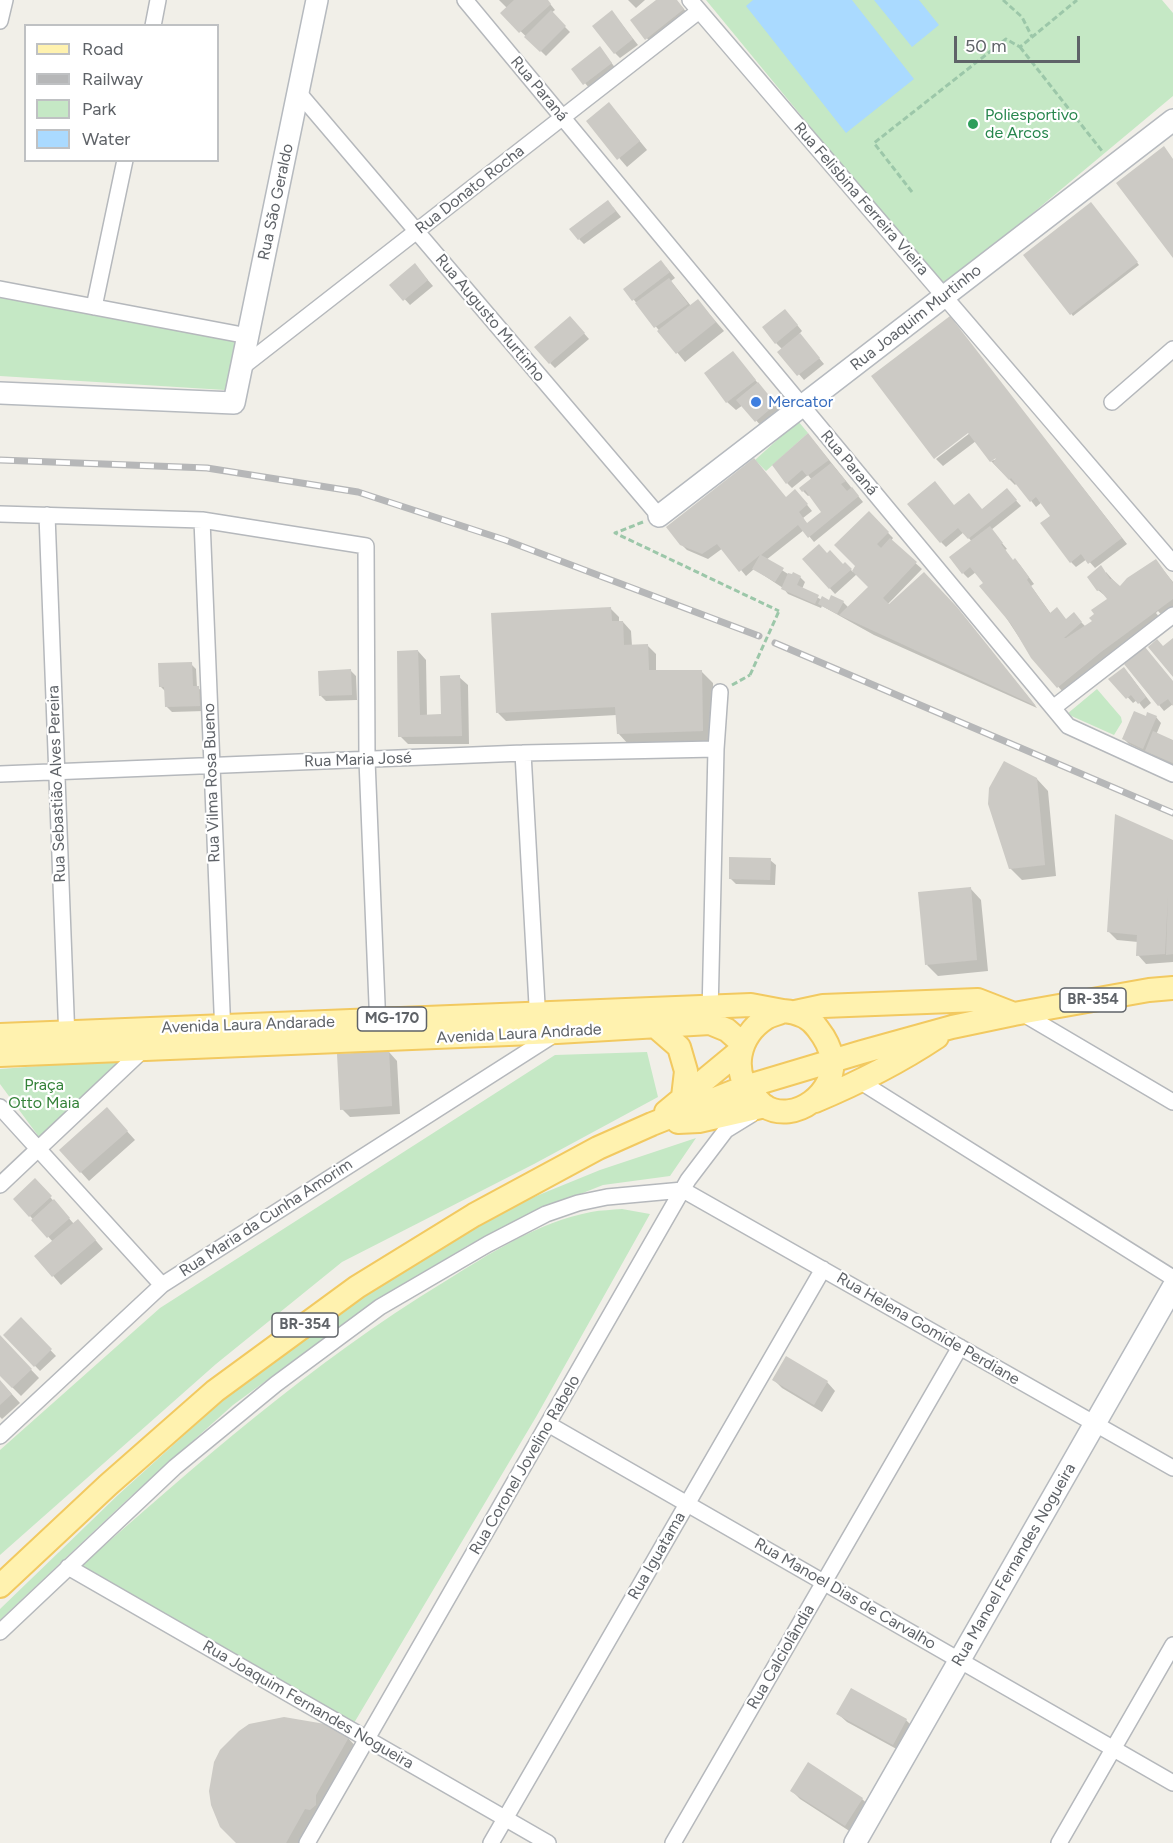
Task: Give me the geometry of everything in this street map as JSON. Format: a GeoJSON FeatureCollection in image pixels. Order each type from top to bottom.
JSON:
{"type":"FeatureCollection","features":[{"type":"Feature","properties":{"kind":"main road","name":"BR-354"},"geometry":{"type":"LineString","coordinates":[[0,1586],[108,1485],[215,1391],[357,1287],[474,1215],[598,1148],[745,1087],[832,1060],[952,1027],[1018,1013],[1149,990],[1173,988]]}},
{"type":"Feature","properties":{"kind":"main road"},"geometry":{"type":"LineString","coordinates":[[652,1124],[742,1047],[754,1029],[766,1019],[789,1011],[823,1006],[978,999],[1018,1013]]}},
{"type":"Feature","properties":{"kind":"main road","name":"Avenida Laura Andarade"},"geometry":{"type":"LineString","coordinates":[[0,1035],[67,1042],[544,1026],[710,1015],[751,1005],[789,1011]]}},
{"type":"Feature","properties":{"kind":"main road"},"geometry":{"type":"LineString","coordinates":[[789,1011],[813,1023],[827,1041],[832,1060],[828,1083],[814,1102]]}},
{"type":"Feature","properties":{"kind":"main road","name":"Avenida Laura Andrade"},"geometry":{"type":"LineString","coordinates":[[544,1026],[656,1027],[710,1015]]}},
{"type":"Feature","properties":{"kind":"main road"},"geometry":{"type":"LineString","coordinates":[[710,1015],[742,1047],[739,1069],[745,1087],[765,1106],[781,1111],[798,1109],[861,1082],[905,1059],[952,1027]]}},
{"type":"Feature","properties":{"kind":"main road"},"geometry":{"type":"LineString","coordinates":[[656,1027],[679,1047],[686,1071],[683,1097]]}},
{"type":"Feature","properties":{"kind":"main road","name":"MG-170"},"geometry":{"type":"LineString","coordinates":[[0,1055],[67,1042],[144,1049],[223,1036]]}},
{"type":"Feature","properties":{"kind":"main road"},"geometry":{"type":"LineString","coordinates":[[652,1124],[699,1121],[765,1106]]}},
{"type":"Feature","properties":{"kind":"street"},"geometry":{"type":"LineString","coordinates":[[0,21],[5,0]]}},
{"type":"Feature","properties":{"kind":"street"},"geometry":{"type":"LineString","coordinates":[[153,24],[158,0]]}},
{"type":"Feature","properties":{"kind":"street","name":"Rua São Geraldo"},"geometry":{"type":"LineString","coordinates":[[0,393],[234,403],[316,0]]}},
{"type":"Feature","properties":{"kind":"street","name":"Rua Paraná"},"geometry":{"type":"LineString","coordinates":[[465,0],[1068,726],[1173,774]]}},
{"type":"Feature","properties":{"kind":"street","name":"Rua Donato Rocha"},"geometry":{"type":"LineString","coordinates":[[241,368],[562,118],[695,6]]}},
{"type":"Feature","properties":{"kind":"street","name":"Rua Felisbina Ferreira Vieira"},"geometry":{"type":"LineString","coordinates":[[695,6],[1173,563]]}},
{"type":"Feature","properties":{"kind":"street","name":"Rua Augusto Murtinho"},"geometry":{"type":"LineString","coordinates":[[298,92],[659,516]]}},
{"type":"Feature","properties":{"kind":"street","name":"Rua Joaquim Murtinho"},"geometry":{"type":"LineString","coordinates":[[659,516],[1173,120]]}},
{"type":"Feature","properties":{"kind":"street"},"geometry":{"type":"LineString","coordinates":[[94,307],[125,162]]}},
{"type":"Feature","properties":{"kind":"street"},"geometry":{"type":"LineString","coordinates":[[0,289],[248,336]]}},
{"type":"Feature","properties":{"kind":"street"},"geometry":{"type":"LineString","coordinates":[[1112,402],[1173,349]]}},
{"type":"Feature","properties":{"kind":"street"},"geometry":{"type":"LineString","coordinates":[[0,514],[202,520],[366,546],[367,760],[378,1030]]}},
{"type":"Feature","properties":{"kind":"street","name":"Rua Sebastião Alves Pereira"},"geometry":{"type":"LineString","coordinates":[[47,515],[67,1042]]}},
{"type":"Feature","properties":{"kind":"street","name":"Rua Vilma Rosa Bueno"},"geometry":{"type":"LineString","coordinates":[[202,520],[223,1036]]}},
{"type":"Feature","properties":{"kind":"street"},"geometry":{"type":"LineString","coordinates":[[1053,708],[1173,615]]}},
{"type":"Feature","properties":{"kind":"street"},"geometry":{"type":"LineString","coordinates":[[710,1015],[716,749],[720,692]]}},
{"type":"Feature","properties":{"kind":"street","name":"Rua Maria José"},"geometry":{"type":"LineString","coordinates":[[0,774],[523,753],[716,749]]}},
{"type":"Feature","properties":{"kind":"street"},"geometry":{"type":"LineString","coordinates":[[523,753],[544,1026]]}},
{"type":"Feature","properties":{"kind":"street"},"geometry":{"type":"LineString","coordinates":[[1018,1013],[1173,1102]]}},
{"type":"Feature","properties":{"kind":"street","name":"Rua Maria da Cunha Amorim"},"geometry":{"type":"LineString","coordinates":[[0,1436],[162,1285],[544,1026]]}},
{"type":"Feature","properties":{"kind":"street"},"geometry":{"type":"LineString","coordinates":[[0,1185],[144,1049]]}},
{"type":"Feature","properties":{"kind":"street"},"geometry":{"type":"LineString","coordinates":[[861,1082],[1173,1278]]}},
{"type":"Feature","properties":{"kind":"street","name":"Rua Coronel Jovelino Rabelo"},"geometry":{"type":"LineString","coordinates":[[307,1843],[683,1190],[726,1130],[765,1106]]}},
{"type":"Feature","properties":{"kind":"street"},"geometry":{"type":"LineString","coordinates":[[0,1107],[162,1285]]}},
{"type":"Feature","properties":{"kind":"street"},"geometry":{"type":"LineString","coordinates":[[0,1632],[175,1467],[276,1384],[380,1307],[488,1244],[546,1215],[578,1203],[607,1197],[683,1190]]}},
{"type":"Feature","properties":{"kind":"street","name":"Rua Helena Gomide Perdiane"},"geometry":{"type":"LineString","coordinates":[[683,1190],[1173,1468]]}},
{"type":"Feature","properties":{"kind":"street","name":"Rua Iguatama"},"geometry":{"type":"LineString","coordinates":[[491,1843],[823,1269]]}},
{"type":"Feature","properties":{"kind":"street","name":"Rua Manoel Fernandes Nogueira"},"geometry":{"type":"LineString","coordinates":[[855,1843],[1173,1287]]}},
{"type":"Feature","properties":{"kind":"street","name":"Rua Calciolândia"},"geometry":{"type":"LineString","coordinates":[[673,1843],[960,1347]]}},
{"type":"Feature","properties":{"kind":"street","name":"Rua Manoel Dias de Carvalho"},"geometry":{"type":"LineString","coordinates":[[548,1424],[1173,1783]]}},
{"type":"Feature","properties":{"kind":"street","name":"Rua Joaquim Fernandes Nogueira"},"geometry":{"type":"LineString","coordinates":[[68,1567],[548,1843]]}},
{"type":"Feature","properties":{"kind":"street"},"geometry":{"type":"LineString","coordinates":[[1059,1843],[1173,1646]]}},
{"type":"Feature","properties":{"kind":"path"},"geometry":{"type":"LineString","coordinates":[[1003,0],[1022,17],[1032,37]]}},
{"type":"Feature","properties":{"kind":"path"},"geometry":{"type":"LineString","coordinates":[[1020,46],[1077,0]]}},
{"type":"Feature","properties":{"kind":"path"},"geometry":{"type":"LineString","coordinates":[[912,192],[874,143],[1006,39],[1020,46],[1103,153]]}},
{"type":"Feature","properties":{"kind":"path"},"geometry":{"type":"LineString","coordinates":[[659,516],[615,533],[779,611],[750,675]]}},
{"type":"Feature","properties":{"kind":"green space","name":"Poliesportivo de Arcos"},"geometry":{"type":"Polygon","coordinates":[[[706,0],[1162,0],[1173,13],[1173,96],[943,288],[706,0]]]}},
{"type":"Feature","properties":{"kind":"green space"},"geometry":{"type":"Polygon","coordinates":[[[0,295],[238,339],[225,390],[0,376],[0,295]]]}},
{"type":"Feature","properties":{"kind":"green space"},"geometry":{"type":"Polygon","coordinates":[[[798,421],[808,433],[766,471],[755,460],[798,421]]]}},
{"type":"Feature","properties":{"kind":"green space"},"geometry":{"type":"Polygon","coordinates":[[[1097,689],[1121,717],[1122,722],[1114,735],[1067,714],[1097,689]]]}},
{"type":"Feature","properties":{"kind":"green space"},"geometry":{"type":"Polygon","coordinates":[[[647,1052],[658,1097],[534,1164],[342,1262],[216,1364],[0,1555],[0,1450],[160,1308],[555,1055],[647,1052]]]}},
{"type":"Feature","properties":{"kind":"green space","name":"Praça Otto Maia"},"geometry":{"type":"Polygon","coordinates":[[[120,1060],[39,1137],[0,1084],[0,1069],[120,1060]]]}},
{"type":"Feature","properties":{"kind":"green space"},"geometry":{"type":"Polygon","coordinates":[[[696,1138],[670,1176],[603,1185],[530,1214],[467,1246],[368,1306],[233,1405],[129,1498],[0,1620],[0,1609],[118,1495],[223,1400],[360,1296],[461,1234],[524,1201],[600,1170],[696,1138]]]}},
{"type":"Feature","properties":{"kind":"green space"},"geometry":{"type":"Polygon","coordinates":[[[622,1209],[650,1214],[536,1417],[354,1723],[80,1567],[256,1416],[301,1380],[395,1313],[478,1261],[533,1231],[595,1211],[622,1209]]]}},
{"type":"Feature","properties":{"kind":"water"},"geometry":{"type":"Polygon","coordinates":[[[753,0],[852,0],[914,79],[846,133],[746,6],[753,0]]]}},
{"type":"Feature","properties":{"kind":"water"},"geometry":{"type":"Polygon","coordinates":[[[874,0],[919,0],[939,25],[912,47],[874,0]]]}},
{"type":"Feature","properties":{"kind":"building"},"geometry":{"type":"Polygon","coordinates":[[[514,0],[548,0],[551,4],[519,33],[500,13],[514,0]]]}},
{"type":"Feature","properties":{"kind":"building"},"geometry":{"type":"Polygon","coordinates":[[[656,0],[677,0],[684,9],[645,40],[630,20],[656,0]]]}},
{"type":"Feature","properties":{"kind":"building"},"geometry":{"type":"Polygon","coordinates":[[[551,10],[566,26],[540,52],[524,37],[551,10]]]}},
{"type":"Feature","properties":{"kind":"building"},"geometry":{"type":"Polygon","coordinates":[[[612,10],[633,39],[614,54],[592,26],[612,10]]]}},
{"type":"Feature","properties":{"kind":"building"},"geometry":{"type":"Polygon","coordinates":[[[600,46],[612,63],[583,85],[571,69],[600,46]]]}},
{"type":"Feature","properties":{"kind":"building"},"geometry":{"type":"Polygon","coordinates":[[[609,102],[640,141],[617,160],[586,121],[609,102]]]}},
{"type":"Feature","properties":{"kind":"building"},"geometry":{"type":"Polygon","coordinates":[[[1164,146],[1173,159],[1173,258],[1116,183],[1164,146]]]}},
{"type":"Feature","properties":{"kind":"building"},"geometry":{"type":"Polygon","coordinates":[[[608,200],[616,211],[578,240],[569,229],[608,200]]]}},
{"type":"Feature","properties":{"kind":"building"},"geometry":{"type":"Polygon","coordinates":[[[1091,202],[1138,262],[1070,315],[1023,255],[1091,202]]]}},
{"type":"Feature","properties":{"kind":"building"},"geometry":{"type":"Polygon","coordinates":[[[661,260],[670,272],[632,301],[623,289],[661,260]]]}},
{"type":"Feature","properties":{"kind":"building"},"geometry":{"type":"Polygon","coordinates":[[[415,263],[428,280],[403,301],[389,285],[415,263]]]}},
{"type":"Feature","properties":{"kind":"building"},"geometry":{"type":"Polygon","coordinates":[[[669,278],[688,304],[654,328],[635,303],[669,278]]]}},
{"type":"Feature","properties":{"kind":"building"},"geometry":{"type":"Polygon","coordinates":[[[698,299],[716,322],[676,354],[657,331],[698,299]]]}},
{"type":"Feature","properties":{"kind":"building"},"geometry":{"type":"Polygon","coordinates":[[[785,309],[798,325],[775,344],[762,327],[785,309]]]}},
{"type":"Feature","properties":{"kind":"building"},"geometry":{"type":"Polygon","coordinates":[[[570,316],[585,333],[549,364],[534,347],[570,316]]]}},
{"type":"Feature","properties":{"kind":"building"},"geometry":{"type":"Polygon","coordinates":[[[950,316],[1122,538],[1088,564],[1081,554],[1070,563],[1040,523],[1050,516],[1036,497],[1030,502],[1011,478],[1009,480],[993,463],[996,458],[990,462],[968,433],[934,459],[871,376],[950,316]]]}},
{"type":"Feature","properties":{"kind":"building"},"geometry":{"type":"Polygon","coordinates":[[[800,333],[820,358],[797,376],[777,352],[800,333]]]}},
{"type":"Feature","properties":{"kind":"building"},"geometry":{"type":"Polygon","coordinates":[[[733,351],[756,380],[726,403],[704,373],[733,351]]]}},
{"type":"Feature","properties":{"kind":"building","name":"Mercator"},"geometry":{"type":"Polygon","coordinates":[[[758,382],[776,404],[755,422],[736,400],[758,382]]]}},
{"type":"Feature","properties":{"kind":"building"},"geometry":{"type":"Polygon","coordinates":[[[808,433],[829,460],[807,476],[802,470],[786,484],[772,465],[808,433]]]}},
{"type":"Feature","properties":{"kind":"building"},"geometry":{"type":"Polygon","coordinates":[[[754,458],[786,497],[795,489],[808,504],[799,512],[807,523],[821,512],[805,490],[802,492],[799,488],[831,463],[846,481],[841,484],[847,491],[852,487],[859,496],[808,538],[798,525],[761,555],[784,568],[775,582],[752,569],[760,555],[739,572],[717,544],[702,554],[680,545],[666,527],[754,458]]]}},
{"type":"Feature","properties":{"kind":"building"},"geometry":{"type":"Polygon","coordinates":[[[935,481],[954,505],[969,493],[982,509],[1007,488],[1017,500],[968,539],[958,528],[940,543],[907,504],[935,481]]]}},
{"type":"Feature","properties":{"kind":"building"},"geometry":{"type":"Polygon","coordinates":[[[869,511],[889,532],[877,544],[881,548],[890,538],[917,562],[883,598],[889,604],[924,572],[957,607],[1036,706],[839,615],[868,587],[852,571],[855,566],[834,545],[869,511]]]}},
{"type":"Feature","properties":{"kind":"building"},"geometry":{"type":"Polygon","coordinates":[[[990,526],[1013,560],[1015,558],[1029,577],[1027,580],[1050,613],[1057,607],[1066,619],[1074,612],[1082,622],[1064,638],[1092,621],[1089,618],[1094,614],[1091,610],[1107,599],[1100,590],[1097,591],[1087,577],[1101,565],[1110,579],[1120,586],[1127,578],[1156,559],[1173,583],[1173,599],[1057,688],[1031,658],[1011,624],[979,586],[983,583],[970,567],[962,574],[949,557],[990,526]]]}},
{"type":"Feature","properties":{"kind":"building"},"geometry":{"type":"Polygon","coordinates":[[[819,544],[827,553],[830,550],[843,564],[845,562],[852,569],[829,589],[802,559],[819,544]]]}},
{"type":"Feature","properties":{"kind":"building"},"geometry":{"type":"Polygon","coordinates":[[[793,572],[801,576],[797,585],[819,595],[815,604],[781,589],[788,573],[793,572]]]}},
{"type":"Feature","properties":{"kind":"building"},"geometry":{"type":"Polygon","coordinates":[[[831,595],[844,601],[837,614],[818,604],[822,596],[829,600],[831,595]]]}},
{"type":"Feature","properties":{"kind":"building"},"geometry":{"type":"Polygon","coordinates":[[[611,607],[612,621],[623,621],[624,645],[648,644],[649,670],[702,670],[703,731],[617,734],[615,707],[496,713],[491,613],[611,607]]]}},
{"type":"Feature","properties":{"kind":"building"},"geometry":{"type":"Polygon","coordinates":[[[1173,638],[1173,677],[1148,647],[1157,639],[1163,646],[1173,638]]]}},
{"type":"Feature","properties":{"kind":"building"},"geometry":{"type":"Polygon","coordinates":[[[1145,647],[1173,681],[1173,706],[1168,699],[1158,706],[1124,664],[1145,647]]]}},
{"type":"Feature","properties":{"kind":"building"},"geometry":{"type":"Polygon","coordinates":[[[418,650],[420,715],[441,714],[440,676],[460,675],[462,736],[398,737],[397,651],[418,650]]]}},
{"type":"Feature","properties":{"kind":"building"},"geometry":{"type":"Polygon","coordinates":[[[192,662],[193,686],[199,686],[200,706],[165,707],[164,687],[159,687],[158,663],[192,662]]]}},
{"type":"Feature","properties":{"kind":"building"},"geometry":{"type":"Polygon","coordinates":[[[1124,667],[1146,697],[1138,704],[1131,695],[1126,699],[1108,679],[1124,667]]]}},
{"type":"Feature","properties":{"kind":"building"},"geometry":{"type":"Polygon","coordinates":[[[351,669],[352,695],[319,696],[318,671],[351,669]]]}},
{"type":"Feature","properties":{"kind":"building"},"geometry":{"type":"Polygon","coordinates":[[[1134,711],[1146,716],[1147,712],[1157,716],[1143,749],[1122,739],[1134,711]]]}},
{"type":"Feature","properties":{"kind":"building"},"geometry":{"type":"Polygon","coordinates":[[[1153,731],[1173,740],[1173,763],[1145,751],[1153,731]]]}},
{"type":"Feature","properties":{"kind":"building"},"geometry":{"type":"Polygon","coordinates":[[[1004,761],[1037,778],[1045,865],[1009,869],[988,804],[989,788],[1004,761]]]}},
{"type":"Feature","properties":{"kind":"building"},"geometry":{"type":"Polygon","coordinates":[[[1115,814],[1173,840],[1173,954],[1166,955],[1168,894],[1165,954],[1136,956],[1137,935],[1107,932],[1115,814]]]}},
{"type":"Feature","properties":{"kind":"building"},"geometry":{"type":"Polygon","coordinates":[[[729,857],[771,858],[770,880],[729,879],[729,857]]]}},
{"type":"Feature","properties":{"kind":"building"},"geometry":{"type":"Polygon","coordinates":[[[971,887],[977,960],[925,965],[918,892],[971,887]]]}},
{"type":"Feature","properties":{"kind":"building"},"geometry":{"type":"Polygon","coordinates":[[[389,1051],[392,1106],[340,1110],[337,1054],[389,1051]]]}},
{"type":"Feature","properties":{"kind":"building"},"geometry":{"type":"Polygon","coordinates":[[[107,1107],[128,1131],[80,1173],[59,1150],[107,1107]]]}},
{"type":"Feature","properties":{"kind":"building"},"geometry":{"type":"Polygon","coordinates":[[[35,1178],[52,1196],[29,1217],[13,1199],[35,1178]]]}},
{"type":"Feature","properties":{"kind":"building"},"geometry":{"type":"Polygon","coordinates":[[[54,1199],[70,1218],[47,1238],[31,1220],[54,1199]]]}},
{"type":"Feature","properties":{"kind":"building"},"geometry":{"type":"Polygon","coordinates":[[[78,1219],[96,1240],[52,1277],[34,1256],[78,1219]]]}},
{"type":"Feature","properties":{"kind":"building"},"geometry":{"type":"Polygon","coordinates":[[[21,1317],[52,1349],[34,1367],[3,1335],[21,1317]]]}},
{"type":"Feature","properties":{"kind":"building"},"geometry":{"type":"Polygon","coordinates":[[[0,1335],[32,1369],[12,1388],[0,1376],[0,1335]]]}},
{"type":"Feature","properties":{"kind":"building"},"geometry":{"type":"Polygon","coordinates":[[[786,1356],[828,1381],[814,1405],[772,1380],[786,1356]]]}},
{"type":"Feature","properties":{"kind":"building"},"geometry":{"type":"Polygon","coordinates":[[[0,1380],[12,1394],[0,1405],[0,1380]]]}},
{"type":"Feature","properties":{"kind":"building"},"geometry":{"type":"Polygon","coordinates":[[[851,1688],[907,1719],[893,1745],[836,1714],[851,1688]]]}},
{"type":"Feature","properties":{"kind":"building"},"geometry":{"type":"Polygon","coordinates":[[[284,1717],[331,1725],[349,1737],[316,1795],[316,1805],[310,1810],[305,1809],[286,1843],[236,1843],[220,1827],[211,1805],[209,1791],[214,1762],[220,1750],[249,1724],[284,1717]]]}},
{"type":"Feature","properties":{"kind":"building"},"geometry":{"type":"Polygon","coordinates":[[[808,1762],[863,1798],[845,1826],[790,1791],[808,1762]]]}},
{"type":"Feature","properties":{"kind":"railway"},"geometry":{"type":"LineString","coordinates":[[0,460],[207,468],[358,492],[505,540],[759,636]]}},
{"type":"Feature","properties":{"kind":"railway"},"geometry":{"type":"LineString","coordinates":[[775,643],[1173,813]]}},
{"type":"Feature","properties":{"kind":"place","name":"Poliesportivo de Arcos"},"geometry":{"type":"Point","coordinates":[973,124]}},
{"type":"Feature","properties":{"kind":"place","name":"Mercator"},"geometry":{"type":"Point","coordinates":[756,402]}}]}
